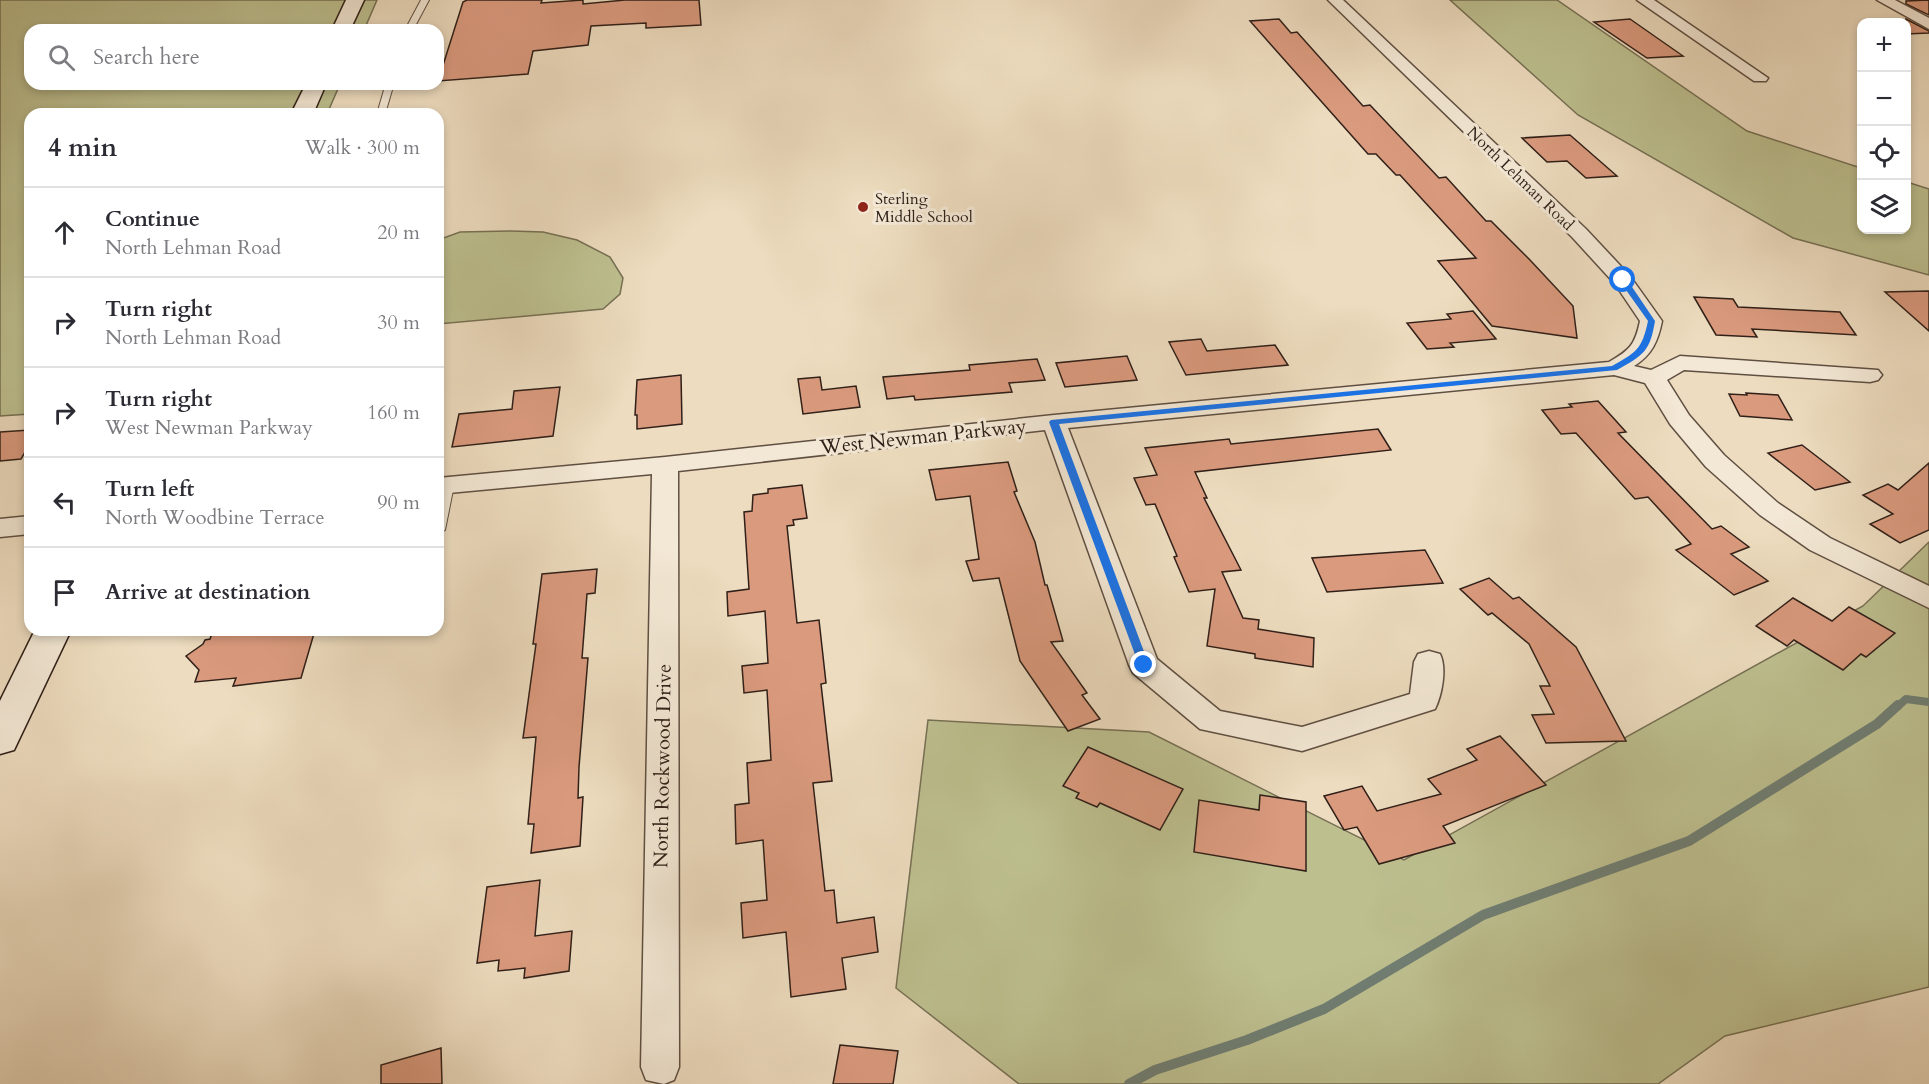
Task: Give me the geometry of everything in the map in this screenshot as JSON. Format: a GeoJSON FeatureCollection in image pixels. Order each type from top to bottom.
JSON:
{"type":"FeatureCollection","features":[{"type":"Feature","properties":{"kind":"main road"},"geometry":{"type":"LineString","coordinates":[[344,24],[355,0]]}},
{"type":"Feature","properties":{"kind":"main road"},"geometry":{"type":"LineString","coordinates":[[305,108],[313,90]]}},
{"type":"Feature","properties":{"kind":"main road"},"geometry":{"type":"LineString","coordinates":[[0,739],[50,636]]}},
{"type":"Feature","properties":{"kind":"street","name":"North Lehman Road"},"geometry":{"type":"LineString","coordinates":[[1335,0],[1579,233],[1623,280],[1652,321],[1648,343],[1633,358],[1614,368]]}},
{"type":"Feature","properties":{"kind":"street"},"geometry":{"type":"LineString","coordinates":[[1644,0],[1760,78]]}},
{"type":"Feature","properties":{"kind":"street"},"geometry":{"type":"LineString","coordinates":[[1884,0],[1929,24]]}},
{"type":"Feature","properties":{"kind":"street"},"geometry":{"type":"LineString","coordinates":[[1870,375],[1680,363],[1654,378],[1679,419],[1715,461],[1769,509],[1820,544],[1929,598]]}},
{"type":"Feature","properties":{"kind":"street","name":"West Newman Parkway"},"geometry":{"type":"LineString","coordinates":[[444,486],[665,465],[1054,422],[1614,368],[1654,378]]}},
{"type":"Feature","properties":{"kind":"street"},"geometry":{"type":"LineString","coordinates":[[1054,422],[1144,665],[1211,721],[1302,739],[1424,701],[1429,662]]}},
{"type":"Feature","properties":{"kind":"street","name":"North Rockwood Drive"},"geometry":{"type":"LineString","coordinates":[[660,1067],[665,465]]}},
{"type":"Feature","properties":{"kind":"street"},"geometry":{"type":"LineString","coordinates":[[0,528],[24,526]]}},
{"type":"Feature","properties":{"kind":"lane"},"geometry":{"type":"LineString","coordinates":[[412,24],[425,0]]}},
{"type":"Feature","properties":{"kind":"lane"},"geometry":{"type":"LineString","coordinates":[[383,108],[388,90]]}},
{"type":"Feature","properties":{"kind":"green space"},"geometry":{"type":"Polygon","coordinates":[[[0,0],[377,0],[367,24],[24,24],[24,90],[337,90],[330,108],[24,108],[24,414],[0,416],[0,0]]]}},
{"type":"Feature","properties":{"kind":"green space"},"geometry":{"type":"Polygon","coordinates":[[[1450,0],[1557,0],[1747,131],[1857,167],[1857,234],[1911,234],[1911,183],[1929,189],[1929,275],[1793,238],[1578,115],[1450,0]]]}},
{"type":"Feature","properties":{"kind":"green space"},"geometry":{"type":"Polygon","coordinates":[[[460,232],[543,232],[577,240],[610,257],[623,278],[620,294],[603,309],[444,323],[444,238],[460,232]]]}},
{"type":"Feature","properties":{"kind":"green space"},"geometry":{"type":"Polygon","coordinates":[[[1929,542],[1929,987],[1725,1036],[1658,1084],[1019,1084],[896,988],[928,720],[1149,732],[1404,860],[1863,606],[1929,542]]]}},
{"type":"Feature","properties":{"kind":"building"},"geometry":{"type":"Polygon","coordinates":[[[467,0],[542,0],[541,3],[583,0],[583,4],[625,0],[699,0],[701,25],[646,28],[646,23],[591,26],[588,45],[533,51],[528,74],[444,81],[444,62],[463,2],[467,0]]]}},
{"type":"Feature","properties":{"kind":"building"},"geometry":{"type":"Polygon","coordinates":[[[1929,0],[1929,15],[1906,4],[1906,1],[1929,0]]]}},
{"type":"Feature","properties":{"kind":"building"},"geometry":{"type":"Polygon","coordinates":[[[1279,19],[1291,33],[1297,32],[1363,106],[1370,105],[1439,178],[1446,177],[1486,221],[1491,221],[1573,306],[1577,338],[1492,326],[1438,261],[1476,258],[1400,175],[1396,175],[1376,154],[1368,154],[1250,21],[1279,19]]]}},
{"type":"Feature","properties":{"kind":"building"},"geometry":{"type":"Polygon","coordinates":[[[1630,19],[1683,56],[1647,58],[1594,22],[1630,19]]]}},
{"type":"Feature","properties":{"kind":"building"},"geometry":{"type":"Polygon","coordinates":[[[1911,22],[1929,31],[1929,33],[1911,34],[1911,22]]]}},
{"type":"Feature","properties":{"kind":"building"},"geometry":{"type":"Polygon","coordinates":[[[1570,135],[1617,176],[1586,178],[1567,161],[1547,162],[1522,138],[1570,135]]]}},
{"type":"Feature","properties":{"kind":"building"},"geometry":{"type":"Polygon","coordinates":[[[1929,291],[1929,331],[1885,292],[1929,291]]]}},
{"type":"Feature","properties":{"kind":"building"},"geometry":{"type":"Polygon","coordinates":[[[1694,297],[1733,299],[1738,307],[1840,312],[1856,335],[1752,329],[1757,337],[1716,335],[1694,297]]]}},
{"type":"Feature","properties":{"kind":"building"},"geometry":{"type":"Polygon","coordinates":[[[1473,311],[1496,339],[1450,343],[1454,347],[1427,349],[1407,323],[1451,319],[1447,314],[1473,311]]]}},
{"type":"Feature","properties":{"kind":"building"},"geometry":{"type":"Polygon","coordinates":[[[1201,339],[1207,351],[1275,345],[1288,365],[1186,375],[1169,342],[1201,339]]]}},
{"type":"Feature","properties":{"kind":"building"},"geometry":{"type":"Polygon","coordinates":[[[1127,356],[1137,380],[1065,387],[1056,363],[1127,356]]]}},
{"type":"Feature","properties":{"kind":"building"},"geometry":{"type":"Polygon","coordinates":[[[1037,359],[1045,380],[1009,383],[1012,392],[915,400],[914,396],[887,399],[883,377],[970,370],[969,365],[1037,359]]]}},
{"type":"Feature","properties":{"kind":"building"},"geometry":{"type":"Polygon","coordinates":[[[681,375],[682,424],[637,429],[637,415],[635,415],[637,380],[681,375]]]}},
{"type":"Feature","properties":{"kind":"building"},"geometry":{"type":"Polygon","coordinates":[[[820,377],[822,390],[856,386],[860,407],[803,414],[798,379],[820,377]]]}},
{"type":"Feature","properties":{"kind":"building"},"geometry":{"type":"Polygon","coordinates":[[[560,387],[553,436],[452,447],[459,414],[512,409],[514,391],[560,387]]]}},
{"type":"Feature","properties":{"kind":"building"},"geometry":{"type":"Polygon","coordinates":[[[1746,393],[1778,395],[1792,420],[1740,416],[1729,394],[1747,395],[1746,393]]]}},
{"type":"Feature","properties":{"kind":"building"},"geometry":{"type":"Polygon","coordinates":[[[1598,401],[1626,432],[1618,433],[1712,529],[1721,526],[1749,547],[1731,554],[1768,581],[1734,595],[1676,550],[1691,544],[1648,497],[1635,499],[1576,433],[1561,434],[1542,410],[1598,401]]]}},
{"type":"Feature","properties":{"kind":"building"},"geometry":{"type":"Polygon","coordinates":[[[1378,429],[1391,450],[1195,472],[1207,498],[1204,498],[1241,570],[1222,572],[1243,618],[1259,620],[1258,629],[1314,638],[1313,667],[1255,658],[1255,654],[1207,646],[1215,589],[1189,592],[1155,504],[1146,505],[1134,478],[1157,475],[1145,448],[1229,439],[1231,444],[1378,429]]]}},
{"type":"Feature","properties":{"kind":"building"},"geometry":{"type":"Polygon","coordinates":[[[24,430],[24,454],[21,459],[0,461],[0,432],[24,430]]]}},
{"type":"Feature","properties":{"kind":"building"},"geometry":{"type":"Polygon","coordinates":[[[1802,445],[1850,482],[1815,490],[1768,453],[1802,445]]]}},
{"type":"Feature","properties":{"kind":"building"},"geometry":{"type":"Polygon","coordinates":[[[1008,462],[1017,491],[1014,492],[1035,542],[1045,585],[1047,585],[1063,641],[1051,642],[1087,693],[1082,695],[1100,719],[1068,731],[1020,661],[999,578],[973,581],[966,561],[979,559],[970,496],[936,500],[929,470],[1008,462]]]}},
{"type":"Feature","properties":{"kind":"building"},"geometry":{"type":"Polygon","coordinates":[[[1929,463],[1929,530],[1900,543],[1870,524],[1893,514],[1863,495],[1888,484],[1898,490],[1929,463]]]}},
{"type":"Feature","properties":{"kind":"building"},"geometry":{"type":"Polygon","coordinates":[[[802,485],[807,518],[793,520],[794,525],[787,526],[797,623],[819,620],[826,683],[821,684],[832,781],[813,783],[825,891],[834,890],[837,923],[874,917],[878,952],[842,958],[846,989],[791,997],[786,932],[743,938],[741,903],[767,900],[763,840],[736,844],[735,805],[749,803],[747,763],[771,760],[767,690],[744,693],[742,666],[768,663],[765,611],[728,616],[727,592],[749,589],[744,512],[752,511],[753,495],[768,493],[768,489],[802,485]]]}},
{"type":"Feature","properties":{"kind":"building"},"geometry":{"type":"Polygon","coordinates":[[[1425,550],[1443,583],[1327,592],[1312,558],[1425,550]]]}},
{"type":"Feature","properties":{"kind":"building"},"geometry":{"type":"Polygon","coordinates":[[[597,569],[595,593],[587,594],[582,658],[588,658],[579,767],[578,798],[583,797],[580,846],[531,853],[534,824],[528,824],[536,737],[523,738],[536,644],[533,644],[542,574],[597,569]]]}},
{"type":"Feature","properties":{"kind":"building"},"geometry":{"type":"Polygon","coordinates":[[[1489,578],[1513,599],[1519,597],[1576,647],[1626,741],[1546,743],[1532,715],[1554,714],[1540,686],[1550,686],[1529,644],[1492,613],[1488,615],[1460,589],[1489,578]]]}},
{"type":"Feature","properties":{"kind":"building"},"geometry":{"type":"Polygon","coordinates":[[[1793,598],[1832,621],[1849,607],[1895,633],[1866,657],[1861,654],[1843,670],[1794,640],[1787,646],[1756,626],[1793,598]]]}},
{"type":"Feature","properties":{"kind":"building"},"geometry":{"type":"Polygon","coordinates":[[[211,636],[313,636],[301,678],[233,686],[236,678],[195,682],[199,670],[186,656],[205,640],[210,639],[211,636]]]}},
{"type":"Feature","properties":{"kind":"building"},"geometry":{"type":"Polygon","coordinates":[[[1500,736],[1546,785],[1443,826],[1455,843],[1379,864],[1357,827],[1344,830],[1324,796],[1362,786],[1377,811],[1441,794],[1428,779],[1477,760],[1467,749],[1500,736]]]}},
{"type":"Feature","properties":{"kind":"building"},"geometry":{"type":"Polygon","coordinates":[[[1088,747],[1183,789],[1160,830],[1100,803],[1097,807],[1076,798],[1079,793],[1063,786],[1088,747]]]}},
{"type":"Feature","properties":{"kind":"building"},"geometry":{"type":"Polygon","coordinates":[[[1260,795],[1306,802],[1306,871],[1194,852],[1199,800],[1259,810],[1260,795]]]}},
{"type":"Feature","properties":{"kind":"building"},"geometry":{"type":"Polygon","coordinates":[[[540,880],[535,936],[572,931],[569,971],[524,978],[525,968],[498,971],[499,960],[477,963],[487,887],[540,880]]]}},
{"type":"Feature","properties":{"kind":"building"},"geometry":{"type":"Polygon","coordinates":[[[840,1045],[898,1051],[893,1084],[833,1084],[840,1045]]]}},
{"type":"Feature","properties":{"kind":"building"},"geometry":{"type":"Polygon","coordinates":[[[441,1048],[442,1084],[381,1084],[381,1065],[441,1048]]]}},
{"type":"Feature","properties":{"kind":"waterway"},"geometry":{"type":"LineString","coordinates":[[1897,707],[1906,699],[1929,702]]}},
{"type":"Feature","properties":{"kind":"waterway"},"geometry":{"type":"LineString","coordinates":[[1129,1084],[1155,1070],[1247,1040],[1324,1009],[1483,915],[1689,841],[1877,724],[1898,705]]}},
{"type":"Feature","properties":{"kind":"place","name":"Sterling Middle School"},"geometry":{"type":"Point","coordinates":[863,207]}},
{"type":"Feature","properties":{"kind":"route"},"geometry":{"type":"LineString","coordinates":[[1144,665],[1054,422],[1614,368],[1633,358],[1648,343],[1652,321],[1623,280]]}}]}
